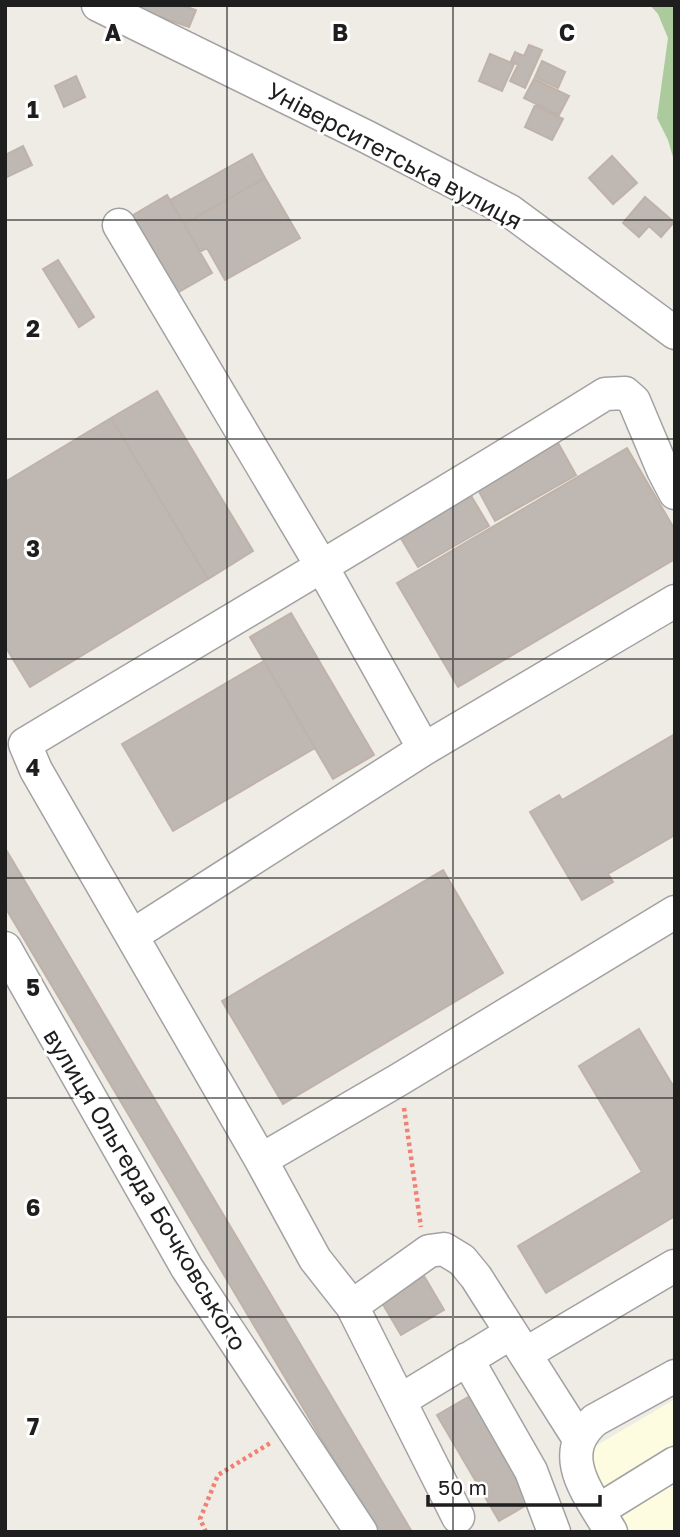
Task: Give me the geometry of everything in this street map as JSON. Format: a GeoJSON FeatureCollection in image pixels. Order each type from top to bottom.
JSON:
{"type":"FeatureCollection","features":[{"type":"Feature","properties":{"kind":"street","name":"Університетська вулиця"},"geometry":{"type":"LineString","coordinates":[[98,5],[367,137],[510,211],[675,333]]}},
{"type":"Feature","properties":{"kind":"street"},"geometry":{"type":"LineString","coordinates":[[119,225],[321,565],[424,750]]}},
{"type":"Feature","properties":{"kind":"street"},"geometry":{"type":"LineString","coordinates":[[458,1517],[352,1306],[315,1259],[133,935],[36,770],[25,744],[321,565],[453,489],[605,394],[625,393],[634,401],[675,493]]}},
{"type":"Feature","properties":{"kind":"street"},"geometry":{"type":"LineString","coordinates":[[133,935],[424,750],[675,601]]}},
{"type":"Feature","properties":{"kind":"street"},"geometry":{"type":"LineString","coordinates":[[261,1160],[675,912]]}},
{"type":"Feature","properties":{"kind":"street","name":"вулиця Ольгерда Бочковського"},"geometry":{"type":"LineString","coordinates":[[5,948],[187,1268],[361,1532]]}},
{"type":"Feature","properties":{"kind":"street"},"geometry":{"type":"LineString","coordinates":[[352,1306],[429,1251],[444,1249],[462,1260],[476,1277],[518,1344],[577,1445]]}},
{"type":"Feature","properties":{"kind":"street"},"geometry":{"type":"LineString","coordinates":[[401,1400],[467,1359],[518,1344],[674,1266]]}},
{"type":"Feature","properties":{"kind":"street"},"geometry":{"type":"LineString","coordinates":[[467,1359],[531,1471],[554,1532]]}},
{"type":"Feature","properties":{"kind":"street"},"geometry":{"type":"LineString","coordinates":[[675,1376],[586,1428],[577,1445],[576,1463],[579,1475],[605,1521],[675,1463]]}},
{"type":"Feature","properties":{"kind":"path"},"geometry":{"type":"LineString","coordinates":[[400,1079],[420,1226],[429,1251]]}},
{"type":"Feature","properties":{"kind":"path"},"geometry":{"type":"LineString","coordinates":[[206,1532],[200,1519],[218,1475],[293,1428]]}},
{"type":"Feature","properties":{"kind":"shaded area"},"geometry":{"type":"Polygon","coordinates":[[[675,1399],[675,1532],[626,1532],[582,1454],[675,1399]]]}},
{"type":"Feature","properties":{"kind":"green space"},"geometry":{"type":"Polygon","coordinates":[[[650,5],[675,5],[675,164],[668,140],[657,118],[668,38],[658,14],[650,5]]]}},
{"type":"Feature","properties":{"kind":"building"},"geometry":{"type":"Polygon","coordinates":[[[138,5],[181,5],[196,10],[189,27],[137,9],[138,5]]]}},
{"type":"Feature","properties":{"kind":"building"},"geometry":{"type":"Polygon","coordinates":[[[529,45],[542,50],[525,88],[510,81],[518,65],[511,61],[515,52],[524,56],[529,45]]]}},
{"type":"Feature","properties":{"kind":"building"},"geometry":{"type":"Polygon","coordinates":[[[490,54],[514,64],[502,91],[479,81],[490,54]]]}},
{"type":"Feature","properties":{"kind":"building"},"geometry":{"type":"Polygon","coordinates":[[[542,61],[565,72],[558,88],[535,77],[542,61]]]}},
{"type":"Feature","properties":{"kind":"building"},"geometry":{"type":"Polygon","coordinates":[[[76,76],[85,97],[64,107],[55,86],[76,76]]]}},
{"type":"Feature","properties":{"kind":"building"},"geometry":{"type":"Polygon","coordinates":[[[534,79],[569,96],[559,115],[524,98],[534,79]]]}},
{"type":"Feature","properties":{"kind":"building"},"geometry":{"type":"Polygon","coordinates":[[[535,105],[563,119],[552,140],[525,127],[535,105]]]}},
{"type":"Feature","properties":{"kind":"building"},"geometry":{"type":"Polygon","coordinates":[[[23,146],[32,165],[5,178],[5,155],[23,146]]]}},
{"type":"Feature","properties":{"kind":"building"},"geometry":{"type":"Polygon","coordinates":[[[252,154],[265,178],[184,224],[170,200],[252,154]]]}},
{"type":"Feature","properties":{"kind":"building"},"geometry":{"type":"Polygon","coordinates":[[[612,156],[637,183],[613,204],[589,178],[612,156]]]}},
{"type":"Feature","properties":{"kind":"building"},"geometry":{"type":"Polygon","coordinates":[[[265,178],[300,238],[225,280],[207,248],[200,252],[184,224],[265,178]]]}},
{"type":"Feature","properties":{"kind":"building"},"geometry":{"type":"Polygon","coordinates":[[[167,195],[212,273],[172,296],[128,218],[167,195]]]}},
{"type":"Feature","properties":{"kind":"building"},"geometry":{"type":"Polygon","coordinates":[[[645,197],[674,222],[661,237],[649,226],[639,237],[623,223],[645,197]]]}},
{"type":"Feature","properties":{"kind":"building"},"geometry":{"type":"Polygon","coordinates":[[[58,260],[94,317],[79,327],[43,269],[58,260]]]}},
{"type":"Feature","properties":{"kind":"building"},"geometry":{"type":"Polygon","coordinates":[[[157,391],[253,551],[208,579],[111,418],[157,391]]]}},
{"type":"Feature","properties":{"kind":"building"},"geometry":{"type":"Polygon","coordinates":[[[111,418],[208,579],[30,687],[5,646],[5,482],[111,418]]]}},
{"type":"Feature","properties":{"kind":"building"},"geometry":{"type":"Polygon","coordinates":[[[557,441],[576,475],[495,521],[476,486],[557,441]]]}},
{"type":"Feature","properties":{"kind":"building"},"geometry":{"type":"Polygon","coordinates":[[[627,448],[675,530],[675,559],[458,687],[397,583],[627,448]]]}},
{"type":"Feature","properties":{"kind":"building"},"geometry":{"type":"Polygon","coordinates":[[[470,494],[489,526],[418,567],[399,535],[470,494]]]}},
{"type":"Feature","properties":{"kind":"building"},"geometry":{"type":"Polygon","coordinates":[[[291,613],[374,755],[333,779],[250,637],[291,613]]]}},
{"type":"Feature","properties":{"kind":"building"},"geometry":{"type":"Polygon","coordinates":[[[264,661],[315,748],[173,831],[122,744],[264,661]]]}},
{"type":"Feature","properties":{"kind":"building"},"geometry":{"type":"Polygon","coordinates":[[[675,734],[675,835],[608,874],[613,882],[582,900],[530,812],[559,795],[562,800],[675,734]]]}},
{"type":"Feature","properties":{"kind":"building"},"geometry":{"type":"Polygon","coordinates":[[[5,848],[412,1532],[377,1532],[5,907],[5,848]]]}},
{"type":"Feature","properties":{"kind":"building"},"geometry":{"type":"Polygon","coordinates":[[[443,870],[503,973],[283,1104],[222,1001],[443,870]]]}},
{"type":"Feature","properties":{"kind":"building"},"geometry":{"type":"Polygon","coordinates":[[[639,1029],[675,1089],[675,1216],[546,1293],[518,1246],[642,1172],[579,1066],[639,1029]]]}},
{"type":"Feature","properties":{"kind":"building"},"geometry":{"type":"Polygon","coordinates":[[[424,1276],[444,1310],[401,1335],[381,1301],[424,1276]]]}},
{"type":"Feature","properties":{"kind":"building"},"geometry":{"type":"Polygon","coordinates":[[[475,1393],[537,1499],[499,1521],[437,1415],[475,1393]]]}}]}
